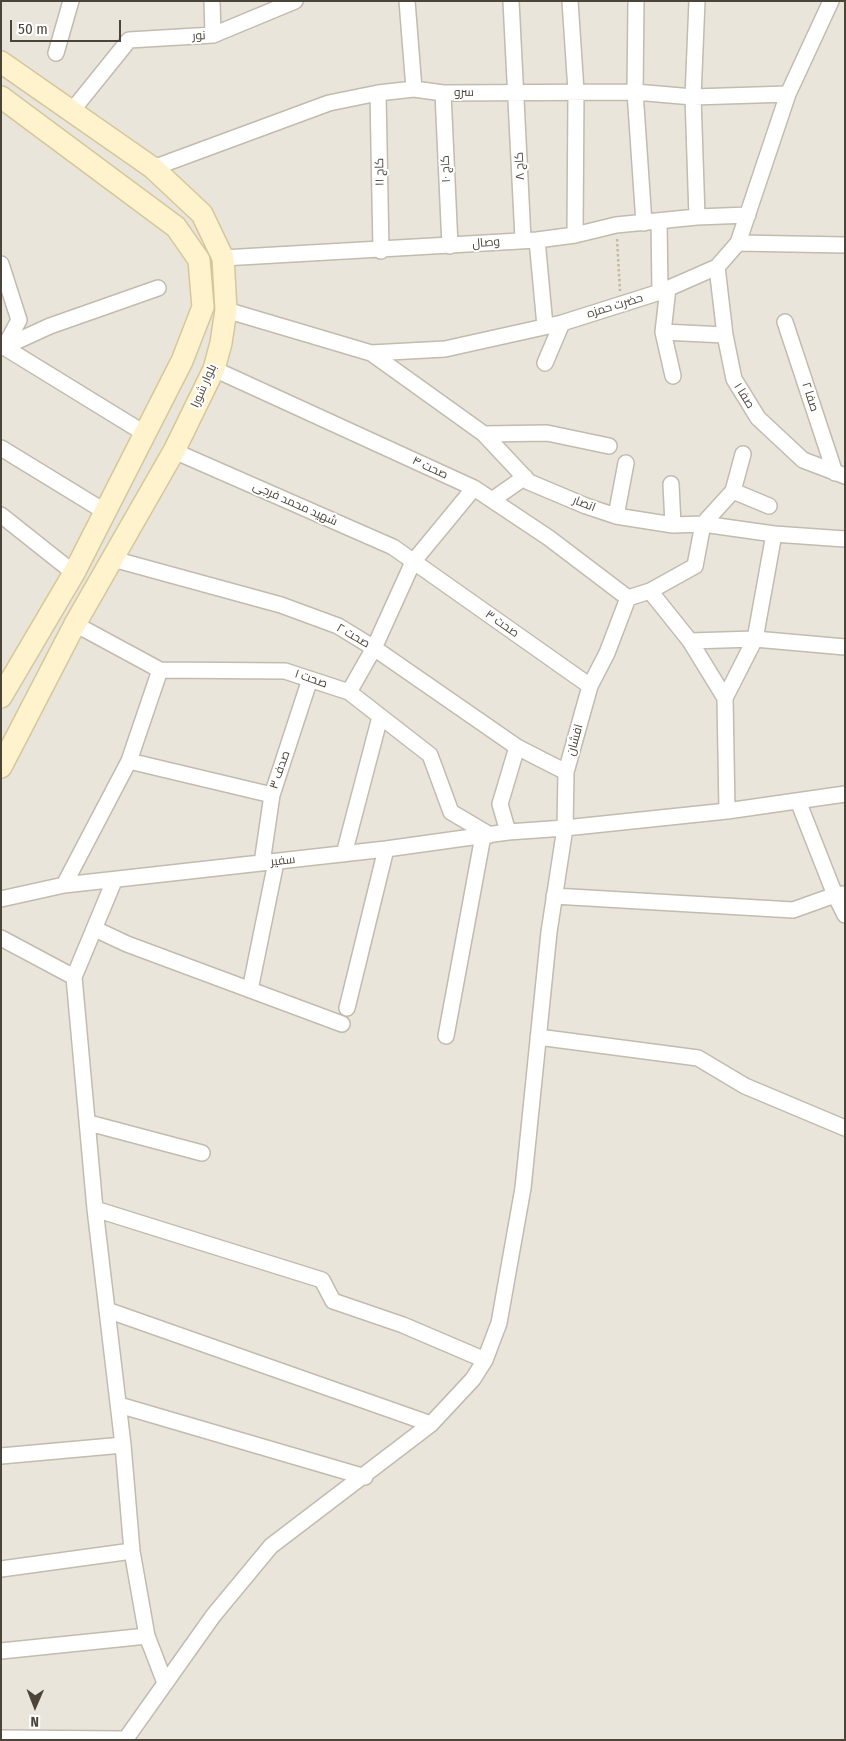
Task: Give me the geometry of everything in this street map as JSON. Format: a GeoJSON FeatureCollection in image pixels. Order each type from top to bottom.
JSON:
{"type":"FeatureCollection","features":[{"type":"Feature","properties":{"kind":"main road","name":"بلوار شورا"},"geometry":{"type":"LineString","coordinates":[[1,62],[153,168],[202,214],[223,258],[226,310],[221,343],[214,369],[174,451],[75,624],[1,767]]}},
{"type":"Feature","properties":{"kind":"main road"},"geometry":{"type":"LineString","coordinates":[[1,97],[176,227],[199,260],[203,307],[182,362],[104,511],[74,573],[1,697]]}},
{"type":"Feature","properties":{"kind":"main road"},"geometry":{"type":"LineString","coordinates":[[57,600],[75,624]]}},
{"type":"Feature","properties":{"kind":"street"},"geometry":{"type":"LineString","coordinates":[[56,53],[71,1]]}},
{"type":"Feature","properties":{"kind":"street"},"geometry":{"type":"LineString","coordinates":[[212,1],[213,35]]}},
{"type":"Feature","properties":{"kind":"street","name":"نور"},"geometry":{"type":"LineString","coordinates":[[71,112],[129,40],[213,35],[295,1]]}},
{"type":"Feature","properties":{"kind":"street"},"geometry":{"type":"LineString","coordinates":[[407,1],[414,89]]}},
{"type":"Feature","properties":{"kind":"street","name":"کاج ۸"},"geometry":{"type":"LineString","coordinates":[[511,1],[516,93],[530,240],[545,326]]}},
{"type":"Feature","properties":{"kind":"street"},"geometry":{"type":"LineString","coordinates":[[570,1],[576,91],[575,235]]}},
{"type":"Feature","properties":{"kind":"street"},"geometry":{"type":"LineString","coordinates":[[636,1],[635,92],[652,222],[664,290],[663,332],[674,376]]}},
{"type":"Feature","properties":{"kind":"street"},"geometry":{"type":"LineString","coordinates":[[697,1],[694,96],[697,217]]}},
{"type":"Feature","properties":{"kind":"street","name":"حضرت حمزه"},"geometry":{"type":"LineString","coordinates":[[226,310],[371,353],[445,349],[562,323],[664,290],[717,268],[738,243],[788,94],[832,1]]}},
{"type":"Feature","properties":{"kind":"street","name":"سرو"},"geometry":{"type":"LineString","coordinates":[[153,168],[329,103],[378,93],[414,89],[443,93],[576,91],[694,96],[788,94]]}},
{"type":"Feature","properties":{"kind":"street","name":"کاج ۱۱"},"geometry":{"type":"LineString","coordinates":[[378,93],[381,250]]}},
{"type":"Feature","properties":{"kind":"street","name":"کاج ۱۰"},"geometry":{"type":"LineString","coordinates":[[443,93],[450,246]]}},
{"type":"Feature","properties":{"kind":"street","name":"وصال"},"geometry":{"type":"LineString","coordinates":[[223,258],[530,240],[575,235],[616,225],[697,217],[748,215]]}},
{"type":"Feature","properties":{"kind":"street"},"geometry":{"type":"LineString","coordinates":[[738,243],[845,245]]}},
{"type":"Feature","properties":{"kind":"street"},"geometry":{"type":"LineString","coordinates":[[1,264],[19,320],[3,350]]}},
{"type":"Feature","properties":{"kind":"street","name":"صفا ۱"},"geometry":{"type":"LineString","coordinates":[[717,268],[725,335],[734,380],[758,418],[803,460],[840,475]]}},
{"type":"Feature","properties":{"kind":"street"},"geometry":{"type":"LineString","coordinates":[[3,350],[50,326],[158,288]]}},
{"type":"Feature","properties":{"kind":"street","name":"صفا ۲"},"geometry":{"type":"LineString","coordinates":[[785,322],[840,475]]}},
{"type":"Feature","properties":{"kind":"street"},"geometry":{"type":"LineString","coordinates":[[545,363],[562,323]]}},
{"type":"Feature","properties":{"kind":"street"},"geometry":{"type":"LineString","coordinates":[[663,332],[725,335]]}},
{"type":"Feature","properties":{"kind":"street"},"geometry":{"type":"LineString","coordinates":[[3,350],[144,433]]}},
{"type":"Feature","properties":{"kind":"street","name":"انصار"},"geometry":{"type":"LineString","coordinates":[[371,353],[484,434],[525,477],[537,485],[616,516],[673,525],[703,524],[774,534],[845,539]]}},
{"type":"Feature","properties":{"kind":"street","name":"صحت ۴"},"geometry":{"type":"LineString","coordinates":[[214,369],[474,488],[549,538],[628,598]]}},
{"type":"Feature","properties":{"kind":"street"},"geometry":{"type":"LineString","coordinates":[[484,434],[546,432],[609,446]]}},
{"type":"Feature","properties":{"kind":"street"},"geometry":{"type":"LineString","coordinates":[[1,448],[104,511]]}},
{"type":"Feature","properties":{"kind":"street","name":"شهید محمد فرجی"},"geometry":{"type":"LineString","coordinates":[[174,451],[393,547],[413,562]]}},
{"type":"Feature","properties":{"kind":"street"},"geometry":{"type":"LineString","coordinates":[[628,598],[650,590],[695,566],[703,524],[733,491],[743,454]]}},
{"type":"Feature","properties":{"kind":"street"},"geometry":{"type":"LineString","coordinates":[[616,516],[626,463]]}},
{"type":"Feature","properties":{"kind":"street"},"geometry":{"type":"LineString","coordinates":[[492,500],[525,477]]}},
{"type":"Feature","properties":{"kind":"street"},"geometry":{"type":"LineString","coordinates":[[671,484],[673,525]]}},
{"type":"Feature","properties":{"kind":"street"},"geometry":{"type":"LineString","coordinates":[[349,692],[374,648],[413,562],[474,488]]}},
{"type":"Feature","properties":{"kind":"street"},"geometry":{"type":"LineString","coordinates":[[733,491],[769,506]]}},
{"type":"Feature","properties":{"kind":"street"},"geometry":{"type":"LineString","coordinates":[[1,515],[74,573]]}},
{"type":"Feature","properties":{"kind":"street"},"geometry":{"type":"LineString","coordinates":[[727,811],[725,698],[755,639],[774,534]]}},
{"type":"Feature","properties":{"kind":"street","name":"صحت ۲"},"geometry":{"type":"LineString","coordinates":[[113,558],[280,605],[338,626],[374,648],[517,747],[566,772]]}},
{"type":"Feature","properties":{"kind":"street","name":"صحت ۳"},"geometry":{"type":"LineString","coordinates":[[413,562],[590,686]]}},
{"type":"Feature","properties":{"kind":"street"},"geometry":{"type":"LineString","coordinates":[[650,590],[690,641],[725,698]]}},
{"type":"Feature","properties":{"kind":"street","name":"افشان"},"geometry":{"type":"LineString","coordinates":[[126,1739],[213,1616],[271,1546],[365,1477],[431,1424],[473,1379],[485,1360],[499,1323],[523,1188],[554,896],[565,828],[566,772],[590,686],[607,653],[628,598]]}},
{"type":"Feature","properties":{"kind":"street","name":"صحت ۱"},"geometry":{"type":"LineString","coordinates":[[75,624],[160,670],[285,671],[349,692],[430,755],[451,812],[487,836]]}},
{"type":"Feature","properties":{"kind":"street"},"geometry":{"type":"LineString","coordinates":[[690,641],[755,639],[845,647]]}},
{"type":"Feature","properties":{"kind":"street"},"geometry":{"type":"LineString","coordinates":[[64,885],[129,761],[160,670]]}},
{"type":"Feature","properties":{"kind":"street","name":"صدف ۳"},"geometry":{"type":"LineString","coordinates":[[250,990],[269,862],[272,794],[310,679]]}},
{"type":"Feature","properties":{"kind":"street"},"geometry":{"type":"LineString","coordinates":[[344,854],[380,717]]}},
{"type":"Feature","properties":{"kind":"street"},"geometry":{"type":"LineString","coordinates":[[508,832],[500,804],[517,747]]}},
{"type":"Feature","properties":{"kind":"street"},"geometry":{"type":"LineString","coordinates":[[129,761],[272,794]]}},
{"type":"Feature","properties":{"kind":"street","name":"سفیر"},"geometry":{"type":"LineString","coordinates":[[1,899],[64,885],[386,850],[508,832],[727,811],[845,794]]}},
{"type":"Feature","properties":{"kind":"street"},"geometry":{"type":"LineString","coordinates":[[798,801],[840,894],[845,915]]}},
{"type":"Feature","properties":{"kind":"street"},"geometry":{"type":"LineString","coordinates":[[446,1036],[487,836]]}},
{"type":"Feature","properties":{"kind":"street"},"geometry":{"type":"LineString","coordinates":[[347,1008],[386,850]]}},
{"type":"Feature","properties":{"kind":"street"},"geometry":{"type":"LineString","coordinates":[[114,881],[74,977],[95,1210],[119,1404],[132,1551],[147,1636],[165,1683]]}},
{"type":"Feature","properties":{"kind":"street"},"geometry":{"type":"LineString","coordinates":[[554,896],[793,910],[840,894]]}},
{"type":"Feature","properties":{"kind":"street"},"geometry":{"type":"LineString","coordinates":[[95,928],[127,944],[342,1024]]}},
{"type":"Feature","properties":{"kind":"street"},"geometry":{"type":"LineString","coordinates":[[1,938],[74,977]]}},
{"type":"Feature","properties":{"kind":"street"},"geometry":{"type":"LineString","coordinates":[[538,1037],[698,1058],[744,1086],[845,1128]]}},
{"type":"Feature","properties":{"kind":"street"},"geometry":{"type":"LineString","coordinates":[[88,1123],[202,1153]]}},
{"type":"Feature","properties":{"kind":"street"},"geometry":{"type":"LineString","coordinates":[[95,1210],[322,1280],[333,1301],[403,1325],[485,1360]]}},
{"type":"Feature","properties":{"kind":"street"},"geometry":{"type":"LineString","coordinates":[[107,1310],[431,1424]]}},
{"type":"Feature","properties":{"kind":"street"},"geometry":{"type":"LineString","coordinates":[[119,1404],[365,1477]]}},
{"type":"Feature","properties":{"kind":"street"},"geometry":{"type":"LineString","coordinates":[[1,1456],[123,1446]]}},
{"type":"Feature","properties":{"kind":"street"},"geometry":{"type":"LineString","coordinates":[[1,1569],[132,1551]]}},
{"type":"Feature","properties":{"kind":"street"},"geometry":{"type":"LineString","coordinates":[[1,1651],[147,1636]]}},
{"type":"Feature","properties":{"kind":"street"},"geometry":{"type":"LineString","coordinates":[[1,1738],[126,1739]]}},
{"type":"Feature","properties":{"kind":"path"},"geometry":{"type":"LineString","coordinates":[[616,225],[620,305]]}},
{"type":"Feature","properties":{"kind":"shaded area"},"geometry":{"type":"Polygon","coordinates":[[[1,1],[845,1],[845,1740],[1,1740],[1,1]]]}}]}
